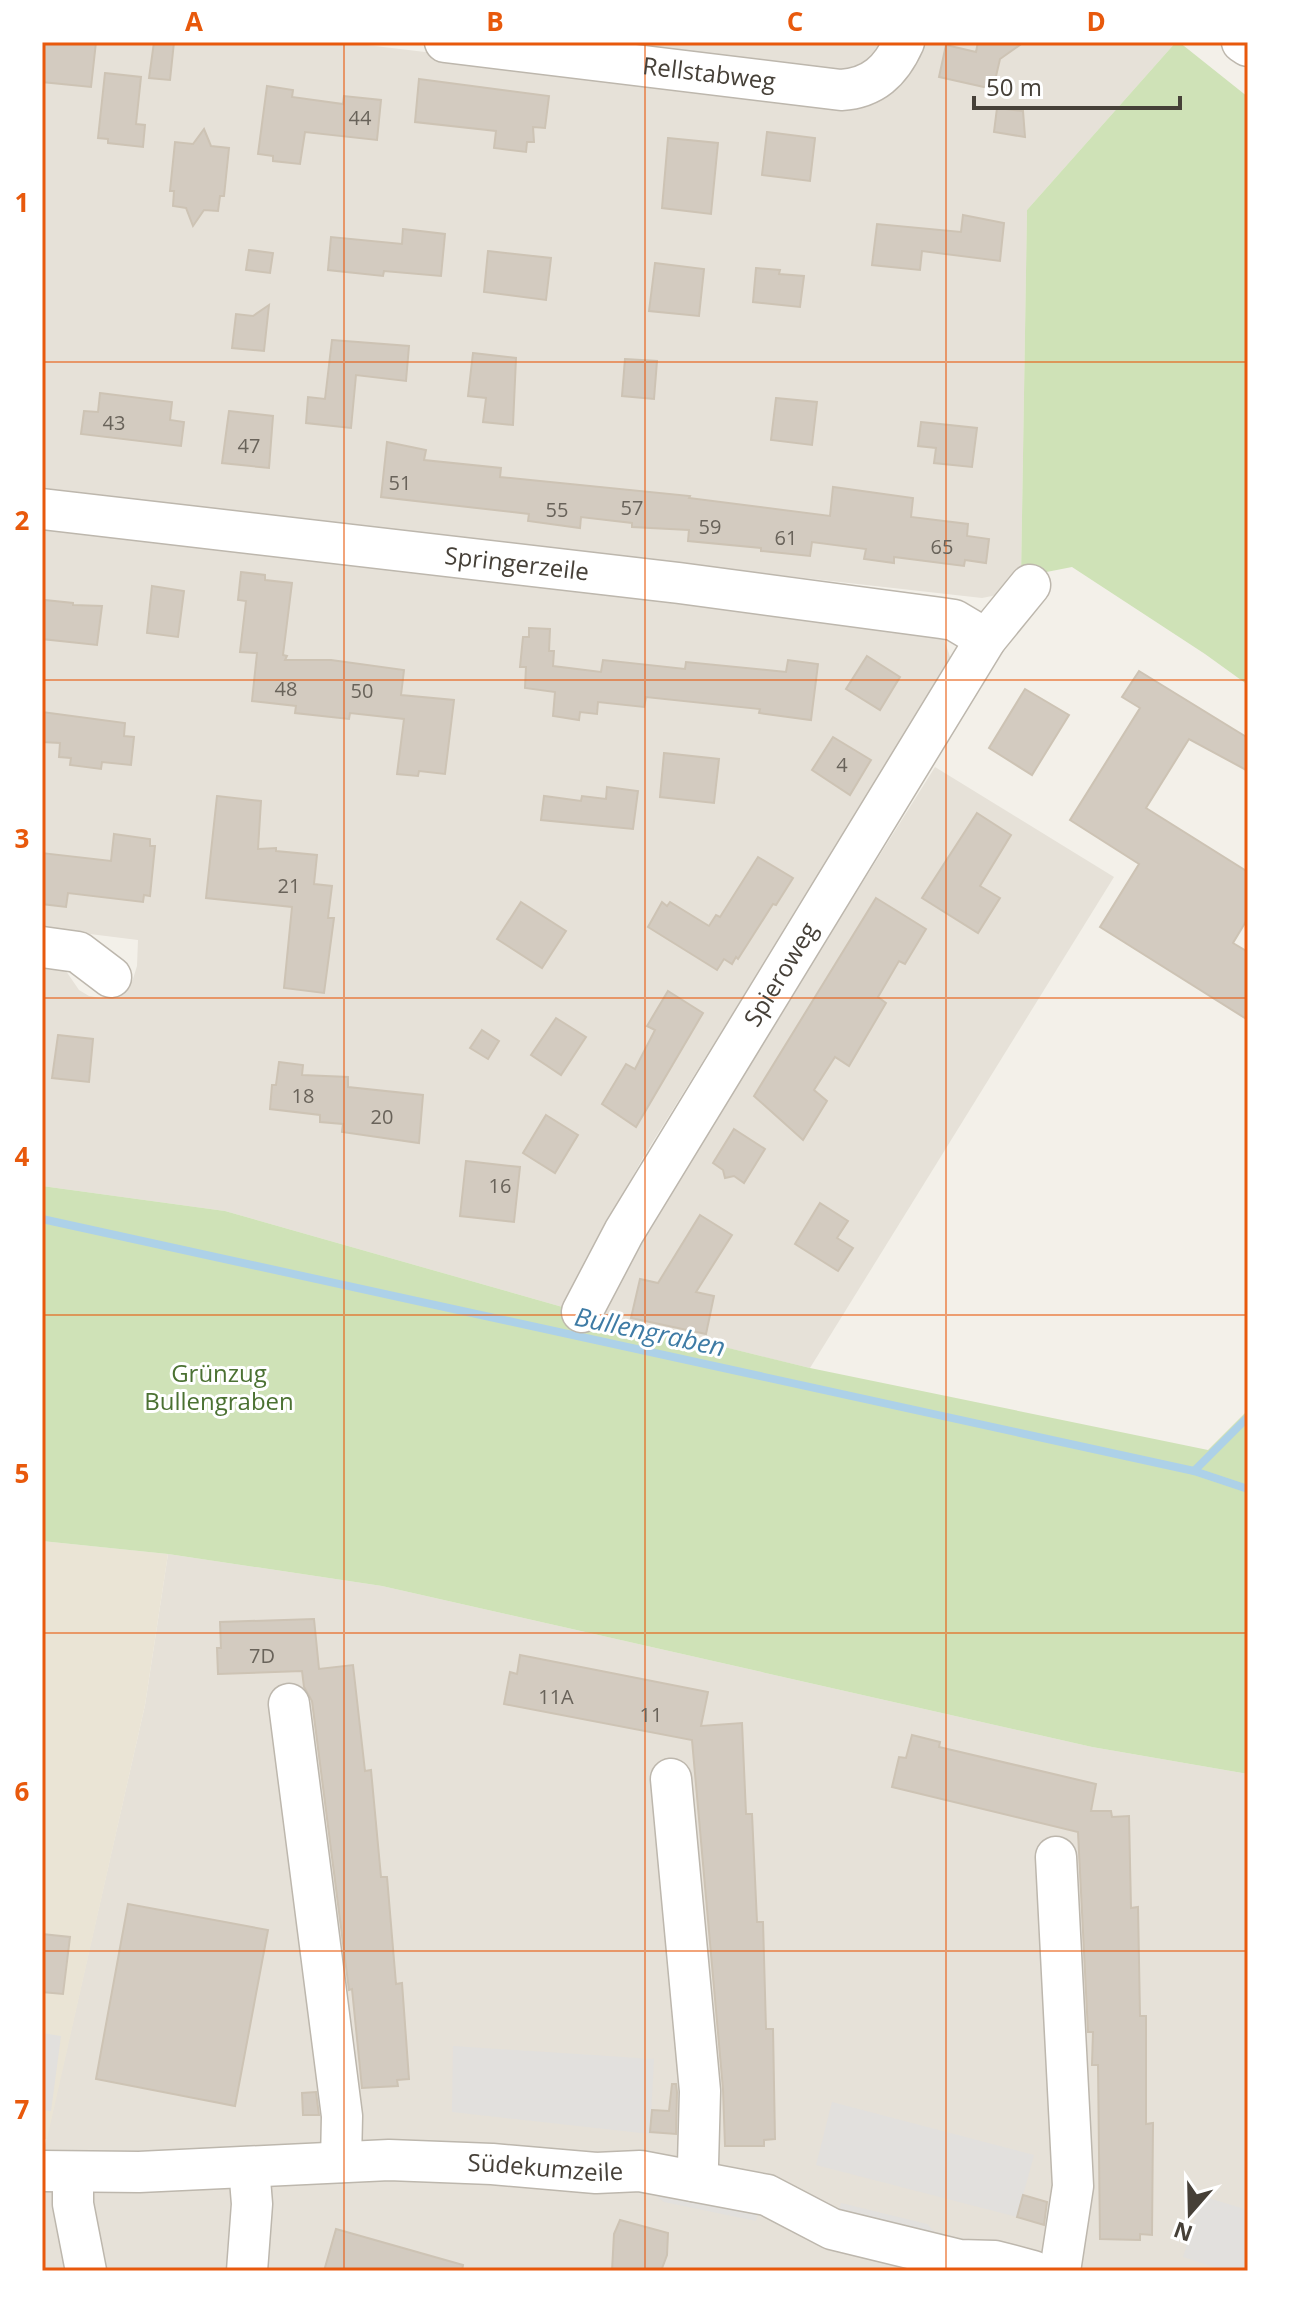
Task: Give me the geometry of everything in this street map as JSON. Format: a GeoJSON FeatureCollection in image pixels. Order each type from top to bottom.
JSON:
{"type":"FeatureCollection","features":[{"type":"Feature","properties":{"kind":"street","name":"Rellstabweg"},"geometry":{"type":"LineString","coordinates":[[445,42],[841,90],[859,89],[881,77],[896,60],[904,42]]}},
{"type":"Feature","properties":{"kind":"street"},"geometry":{"type":"LineString","coordinates":[[1242,42],[1248,46]]}},
{"type":"Feature","properties":{"kind":"street","name":"Springerzeile"},"geometry":{"type":"LineString","coordinates":[[42,509],[679,583],[941,618],[954,620],[986,639]]}},
{"type":"Feature","properties":{"kind":"street","name":"Spieroweg"},"geometry":{"type":"LineString","coordinates":[[582,1312],[624,1232],[986,639],[1030,585]]}},
{"type":"Feature","properties":{"kind":"street"},"geometry":{"type":"LineString","coordinates":[[42,947],[78,952],[111,977]]}},
{"type":"Feature","properties":{"kind":"street"},"geometry":{"type":"LineString","coordinates":[[289,1704],[342,2116],[341,2162]]}},
{"type":"Feature","properties":{"kind":"street"},"geometry":{"type":"LineString","coordinates":[[671,1779],[700,2091],[698,2164],[694,2181]]}},
{"type":"Feature","properties":{"kind":"street"},"geometry":{"type":"LineString","coordinates":[[1056,1857],[1073,2186],[1060,2271]]}},
{"type":"Feature","properties":{"kind":"street","name":"Südekumzeile"},"geometry":{"type":"LineString","coordinates":[[58,2172],[428,2161],[596,2173],[640,2171],[767,2195],[832,2229],[959,2260],[995,2261],[1033,2271]]}},
{"type":"Feature","properties":{"kind":"street"},"geometry":{"type":"LineString","coordinates":[[247,2271],[252,2204],[249,2167]]}},
{"type":"Feature","properties":{"kind":"street"},"geometry":{"type":"LineString","coordinates":[[58,2172],[73,2204],[86,2271]]}},
{"type":"Feature","properties":{"kind":"shaded area"},"geometry":{"type":"Polygon","coordinates":[[[42,42],[342,42],[846,103],[910,71],[925,42],[1176,42],[1027,210],[1021,577],[997,595],[982,598],[42,492],[42,42]]]}},
{"type":"Feature","properties":{"kind":"shaded area"},"geometry":{"type":"Polygon","coordinates":[[[542,42],[888,42],[855,73],[542,42]]]}},
{"type":"Feature","properties":{"kind":"shaded area"},"geometry":{"type":"Polygon","coordinates":[[[42,518],[939,625],[957,677],[943,675],[644,1156],[590,1254],[566,1308],[225,1211],[42,1186],[42,965],[66,971],[79,990],[89,996],[101,998],[116,995],[126,989],[133,979],[138,940],[42,928],[42,518]]]}},
{"type":"Feature","properties":{"kind":"shaded area"},"geometry":{"type":"Polygon","coordinates":[[[935,767],[1114,877],[810,1368],[591,1315],[935,767]]]}},
{"type":"Feature","properties":{"kind":"shaded area"},"geometry":{"type":"Polygon","coordinates":[[[42,1541],[168,1554],[145,1705],[47,2139],[42,2139],[42,1541]]]}},
{"type":"Feature","properties":{"kind":"shaded area"},"geometry":{"type":"Polygon","coordinates":[[[168,1554],[382,1586],[1092,1747],[1248,1774],[1248,2271],[42,2271],[42,2158],[145,1705],[168,1554]]]}},
{"type":"Feature","properties":{"kind":"shaded area"},"geometry":{"type":"Polygon","coordinates":[[[42,2033],[61,2036],[51,2111],[42,2110],[42,2033]]]}},
{"type":"Feature","properties":{"kind":"shaded area"},"geometry":{"type":"Polygon","coordinates":[[[453,2046],[654,2059],[650,2134],[452,2112],[453,2046]]]}},
{"type":"Feature","properties":{"kind":"shaded area"},"geometry":{"type":"Polygon","coordinates":[[[832,2102],[1034,2155],[1017,2217],[816,2165],[832,2102]]]}},
{"type":"Feature","properties":{"kind":"shaded area"},"geometry":{"type":"Polygon","coordinates":[[[639,2181],[759,2207],[756,2221],[664,2202],[639,2181]]]}},
{"type":"Feature","properties":{"kind":"shaded area"},"geometry":{"type":"Polygon","coordinates":[[[1202,2196],[1248,2210],[1248,2271],[1226,2271],[1183,2257],[1202,2196]]]}},
{"type":"Feature","properties":{"kind":"shaded area"},"geometry":{"type":"Polygon","coordinates":[[[841,2203],[927,2224],[950,2247],[837,2218],[841,2203]]]}},
{"type":"Feature","properties":{"kind":"green space"},"geometry":{"type":"Polygon","coordinates":[[[1176,42],[1248,97],[1248,685],[1072,567],[1021,577],[1027,210],[1176,42]]]}},
{"type":"Feature","properties":{"kind":"green space","name":"Grünzug Bullengraben"},"geometry":{"type":"Polygon","coordinates":[[[42,1186],[225,1211],[566,1308],[810,1368],[1208,1450],[1248,1410],[1248,1774],[1092,1747],[382,1586],[168,1554],[42,1541],[42,1186]]]}},
{"type":"Feature","properties":{"kind":"building"},"geometry":{"type":"Polygon","coordinates":[[[42,42],[96,42],[91,87],[42,82],[42,42]]]}},
{"type":"Feature","properties":{"kind":"building"},"geometry":{"type":"Polygon","coordinates":[[[154,42],[174,42],[170,80],[149,78],[154,42]]]}},
{"type":"Feature","properties":{"kind":"building"},"geometry":{"type":"Polygon","coordinates":[[[978,42],[1024,42],[1000,59],[993,89],[939,77],[946,45],[976,52],[978,42]]]}},
{"type":"Feature","properties":{"kind":"building"},"geometry":{"type":"Polygon","coordinates":[[[105,73],[141,77],[136,124],[145,125],[143,147],[108,143],[108,139],[98,138],[105,73]]]}},
{"type":"Feature","properties":{"kind":"building"},"geometry":{"type":"Polygon","coordinates":[[[419,79],[549,96],[545,128],[533,127],[534,142],[527,142],[526,152],[494,148],[496,131],[415,122],[419,79]]]}},
{"type":"Feature","properties":{"kind":"building"},"geometry":{"type":"Polygon","coordinates":[[[267,86],[293,90],[292,97],[343,104],[344,96],[381,100],[377,140],[305,132],[300,164],[273,161],[273,156],[258,154],[267,86]]]}},
{"type":"Feature","properties":{"kind":"building"},"geometry":{"type":"Polygon","coordinates":[[[997,108],[1023,111],[1025,137],[994,132],[997,108]]]}},
{"type":"Feature","properties":{"kind":"building"},"geometry":{"type":"Polygon","coordinates":[[[204,129],[211,146],[229,148],[224,196],[220,196],[218,211],[204,210],[193,226],[186,208],[173,206],[174,191],[170,191],[175,142],[193,144],[204,129]]]}},
{"type":"Feature","properties":{"kind":"building"},"geometry":{"type":"Polygon","coordinates":[[[767,132],[815,138],[810,181],[762,175],[767,132]]]}},
{"type":"Feature","properties":{"kind":"building"},"geometry":{"type":"Polygon","coordinates":[[[668,138],[718,143],[711,214],[662,208],[668,138]]]}},
{"type":"Feature","properties":{"kind":"building"},"geometry":{"type":"Polygon","coordinates":[[[963,215],[1004,223],[1000,261],[922,251],[920,270],[872,265],[877,224],[961,232],[963,215]]]}},
{"type":"Feature","properties":{"kind":"building"},"geometry":{"type":"Polygon","coordinates":[[[403,229],[445,234],[441,276],[384,271],[383,276],[328,270],[331,237],[402,244],[403,229]]]}},
{"type":"Feature","properties":{"kind":"building"},"geometry":{"type":"Polygon","coordinates":[[[249,250],[273,253],[270,273],[246,270],[249,250]]]}},
{"type":"Feature","properties":{"kind":"building"},"geometry":{"type":"Polygon","coordinates":[[[488,251],[551,258],[546,300],[484,292],[488,251]]]}},
{"type":"Feature","properties":{"kind":"building"},"geometry":{"type":"Polygon","coordinates":[[[655,263],[704,269],[699,316],[649,311],[655,263]]]}},
{"type":"Feature","properties":{"kind":"building"},"geometry":{"type":"Polygon","coordinates":[[[756,268],[804,276],[800,307],[753,302],[756,268]]]}},
{"type":"Feature","properties":{"kind":"building"},"geometry":{"type":"Polygon","coordinates":[[[269,305],[264,351],[232,348],[236,314],[253,316],[269,305]]]}},
{"type":"Feature","properties":{"kind":"building"},"geometry":{"type":"Polygon","coordinates":[[[332,340],[409,346],[406,381],[356,375],[351,428],[306,423],[308,397],[325,399],[332,340]]]}},
{"type":"Feature","properties":{"kind":"building"},"geometry":{"type":"Polygon","coordinates":[[[473,353],[516,358],[513,425],[483,422],[486,398],[468,396],[473,353]]]}},
{"type":"Feature","properties":{"kind":"building"},"geometry":{"type":"Polygon","coordinates":[[[625,359],[657,361],[654,399],[622,396],[625,359]]]}},
{"type":"Feature","properties":{"kind":"building"},"geometry":{"type":"Polygon","coordinates":[[[100,393],[172,402],[170,420],[184,422],[181,446],[81,434],[84,411],[98,412],[100,393]]]}},
{"type":"Feature","properties":{"kind":"building"},"geometry":{"type":"Polygon","coordinates":[[[776,398],[817,402],[812,445],[771,440],[776,398]]]}},
{"type":"Feature","properties":{"kind":"building"},"geometry":{"type":"Polygon","coordinates":[[[229,411],[273,416],[269,468],[222,463],[229,411]]]}},
{"type":"Feature","properties":{"kind":"building"},"geometry":{"type":"Polygon","coordinates":[[[921,422],[977,428],[972,467],[934,463],[936,448],[918,446],[921,422]]]}},
{"type":"Feature","properties":{"kind":"building"},"geometry":{"type":"Polygon","coordinates":[[[387,442],[426,450],[424,460],[501,468],[500,477],[690,496],[830,516],[833,487],[913,498],[911,517],[968,524],[967,536],[989,539],[986,563],[965,560],[964,566],[894,557],[894,563],[864,559],[866,549],[812,542],[810,556],[761,551],[761,548],[688,541],[689,530],[632,527],[632,523],[581,517],[580,528],[528,521],[529,514],[381,497],[387,442]]]}},
{"type":"Feature","properties":{"kind":"building"},"geometry":{"type":"Polygon","coordinates":[[[241,572],[265,575],[265,580],[292,583],[283,655],[287,656],[285,660],[331,660],[404,670],[401,695],[454,700],[445,774],[419,771],[418,776],[397,774],[404,719],[350,713],[349,719],[295,713],[296,706],[252,701],[257,653],[240,652],[246,601],[238,600],[241,572]]]}},
{"type":"Feature","properties":{"kind":"building"},"geometry":{"type":"Polygon","coordinates":[[[152,586],[184,591],[178,637],[147,633],[152,586]]]}},
{"type":"Feature","properties":{"kind":"building"},"geometry":{"type":"Polygon","coordinates":[[[45,600],[102,606],[97,645],[42,639],[45,600]]]}},
{"type":"Feature","properties":{"kind":"building"},"geometry":{"type":"Polygon","coordinates":[[[529,628],[550,629],[549,651],[554,651],[553,666],[601,672],[603,660],[685,669],[686,662],[786,672],[788,660],[818,664],[811,720],[759,713],[760,709],[646,697],[644,707],[598,702],[597,714],[580,712],[579,720],[553,716],[555,692],[525,688],[526,667],[520,667],[523,637],[529,637],[529,628]]]}},
{"type":"Feature","properties":{"kind":"building"},"geometry":{"type":"Polygon","coordinates":[[[867,656],[900,677],[880,710],[846,689],[867,656]]]}},
{"type":"Feature","properties":{"kind":"building"},"geometry":{"type":"Polygon","coordinates":[[[1139,671],[1248,738],[1248,771],[1189,739],[1146,808],[1248,872],[1248,918],[1233,943],[1248,952],[1248,1020],[1100,927],[1139,864],[1070,820],[1140,708],[1122,697],[1139,671]]]}},
{"type":"Feature","properties":{"kind":"building"},"geometry":{"type":"Polygon","coordinates":[[[1025,689],[1069,715],[1032,775],[989,748],[1025,689]]]}},
{"type":"Feature","properties":{"kind":"building"},"geometry":{"type":"Polygon","coordinates":[[[42,712],[125,723],[124,736],[134,737],[131,765],[102,762],[101,769],[70,765],[71,758],[59,757],[60,743],[42,742],[42,712]]]}},
{"type":"Feature","properties":{"kind":"building"},"geometry":{"type":"Polygon","coordinates":[[[833,737],[871,760],[850,795],[812,770],[833,737]]]}},
{"type":"Feature","properties":{"kind":"building"},"geometry":{"type":"Polygon","coordinates":[[[664,753],[719,759],[714,803],[660,797],[664,753]]]}},
{"type":"Feature","properties":{"kind":"building"},"geometry":{"type":"Polygon","coordinates":[[[607,787],[638,791],[633,829],[541,820],[544,796],[581,801],[582,796],[606,799],[607,787]]]}},
{"type":"Feature","properties":{"kind":"building"},"geometry":{"type":"Polygon","coordinates":[[[217,796],[261,801],[258,849],[276,848],[276,851],[317,855],[314,884],[332,886],[328,918],[334,918],[324,993],[284,988],[292,907],[206,898],[217,796]]]}},
{"type":"Feature","properties":{"kind":"building"},"geometry":{"type":"Polygon","coordinates":[[[977,813],[1011,835],[980,886],[1000,898],[978,933],[922,898],[977,813]]]}},
{"type":"Feature","properties":{"kind":"building"},"geometry":{"type":"Polygon","coordinates":[[[114,834],[150,839],[150,846],[155,846],[150,896],[144,895],[143,902],[68,893],[66,907],[42,904],[42,853],[111,861],[114,834]]]}},
{"type":"Feature","properties":{"kind":"building"},"geometry":{"type":"Polygon","coordinates":[[[758,857],[793,878],[732,964],[724,959],[717,970],[648,927],[662,902],[667,906],[670,902],[709,926],[716,915],[720,917],[758,857]]]}},
{"type":"Feature","properties":{"kind":"building"},"geometry":{"type":"Polygon","coordinates":[[[876,898],[926,929],[905,964],[899,961],[878,997],[886,1003],[849,1066],[835,1057],[814,1090],[827,1101],[803,1140],[754,1096],[876,898]]]}},
{"type":"Feature","properties":{"kind":"building"},"geometry":{"type":"Polygon","coordinates":[[[521,902],[566,931],[542,968],[497,939],[521,902]]]}},
{"type":"Feature","properties":{"kind":"building"},"geometry":{"type":"Polygon","coordinates":[[[668,991],[703,1013],[636,1127],[602,1104],[626,1064],[635,1069],[655,1030],[647,1026],[668,991]]]}},
{"type":"Feature","properties":{"kind":"building"},"geometry":{"type":"Polygon","coordinates":[[[556,1018],[586,1037],[561,1075],[531,1055],[556,1018]]]}},
{"type":"Feature","properties":{"kind":"building"},"geometry":{"type":"Polygon","coordinates":[[[482,1030],[499,1041],[488,1059],[470,1048],[482,1030]]]}},
{"type":"Feature","properties":{"kind":"building"},"geometry":{"type":"Polygon","coordinates":[[[58,1035],[93,1039],[89,1082],[52,1078],[58,1035]]]}},
{"type":"Feature","properties":{"kind":"building"},"geometry":{"type":"Polygon","coordinates":[[[279,1062],[303,1065],[302,1075],[348,1077],[348,1087],[423,1095],[419,1143],[342,1132],[343,1124],[320,1122],[320,1115],[270,1109],[272,1085],[276,1085],[279,1062]]]}},
{"type":"Feature","properties":{"kind":"building"},"geometry":{"type":"Polygon","coordinates":[[[546,1115],[578,1135],[555,1173],[523,1153],[546,1115]]]}},
{"type":"Feature","properties":{"kind":"building"},"geometry":{"type":"Polygon","coordinates":[[[734,1129],[765,1149],[744,1183],[734,1176],[725,1178],[723,1170],[713,1163],[734,1129]]]}},
{"type":"Feature","properties":{"kind":"building"},"geometry":{"type":"Polygon","coordinates":[[[466,1161],[520,1167],[514,1222],[460,1216],[466,1161]]]}},
{"type":"Feature","properties":{"kind":"building"},"geometry":{"type":"Polygon","coordinates":[[[820,1203],[848,1221],[837,1238],[853,1248],[838,1271],[795,1244],[820,1203]]]}},
{"type":"Feature","properties":{"kind":"building"},"geometry":{"type":"Polygon","coordinates":[[[700,1215],[732,1235],[696,1292],[714,1296],[706,1334],[631,1318],[640,1279],[658,1283],[700,1215]]]}},
{"type":"Feature","properties":{"kind":"building"},"geometry":{"type":"Polygon","coordinates":[[[314,1619],[319,1669],[353,1665],[365,1771],[371,1770],[381,1877],[387,1877],[396,1984],[402,1983],[409,2079],[397,2080],[398,2086],[362,2088],[352,1989],[349,1990],[312,1701],[304,1687],[302,1671],[218,1674],[220,1622],[314,1619]]]}},
{"type":"Feature","properties":{"kind":"building"},"geometry":{"type":"Polygon","coordinates":[[[520,1655],[708,1692],[701,1726],[742,1723],[746,1814],[752,1814],[757,1922],[763,1922],[766,2029],[773,2029],[775,2139],[764,2140],[764,2146],[725,2146],[723,2089],[692,1740],[504,1704],[510,1672],[517,1674],[520,1655]]]}},
{"type":"Feature","properties":{"kind":"building"},"geometry":{"type":"Polygon","coordinates":[[[912,1735],[940,1742],[939,1747],[1096,1784],[1091,1811],[1111,1811],[1112,1817],[1129,1816],[1131,1908],[1138,1907],[1140,2016],[1146,2016],[1146,2124],[1153,2123],[1152,2235],[1140,2234],[1140,2240],[1100,2239],[1098,2065],[1092,2065],[1093,2032],[1088,2032],[1078,1832],[892,1787],[899,1757],[906,1758],[912,1735]]]}},
{"type":"Feature","properties":{"kind":"building"},"geometry":{"type":"Polygon","coordinates":[[[128,1904],[268,1930],[235,2106],[96,2079],[128,1904]]]}},
{"type":"Feature","properties":{"kind":"building"},"geometry":{"type":"Polygon","coordinates":[[[42,1934],[70,1937],[63,1994],[42,1992],[42,1934]]]}},
{"type":"Feature","properties":{"kind":"building"},"geometry":{"type":"Polygon","coordinates":[[[672,2084],[676,2084],[677,2092],[676,2134],[650,2132],[652,2110],[669,2111],[672,2084]]]}},
{"type":"Feature","properties":{"kind":"building"},"geometry":{"type":"Polygon","coordinates":[[[316,2092],[319,2115],[303,2115],[302,2093],[316,2092]]]}},
{"type":"Feature","properties":{"kind":"building"},"geometry":{"type":"Polygon","coordinates":[[[1023,2195],[1047,2202],[1044,2225],[1017,2217],[1023,2195]]]}},
{"type":"Feature","properties":{"kind":"building"},"geometry":{"type":"Polygon","coordinates":[[[620,2220],[668,2233],[667,2255],[661,2271],[612,2271],[614,2234],[620,2220]]]}},
{"type":"Feature","properties":{"kind":"building"},"geometry":{"type":"Polygon","coordinates":[[[336,2229],[463,2265],[462,2271],[324,2271],[336,2229]]]}},
{"type":"Feature","properties":{"kind":"waterway","name":"Bullengraben"},"geometry":{"type":"LineString","coordinates":[[42,1219],[1194,1471],[1248,1489]]}},
{"type":"Feature","properties":{"kind":"waterway"},"geometry":{"type":"LineString","coordinates":[[1194,1471],[1248,1417]]}}]}
